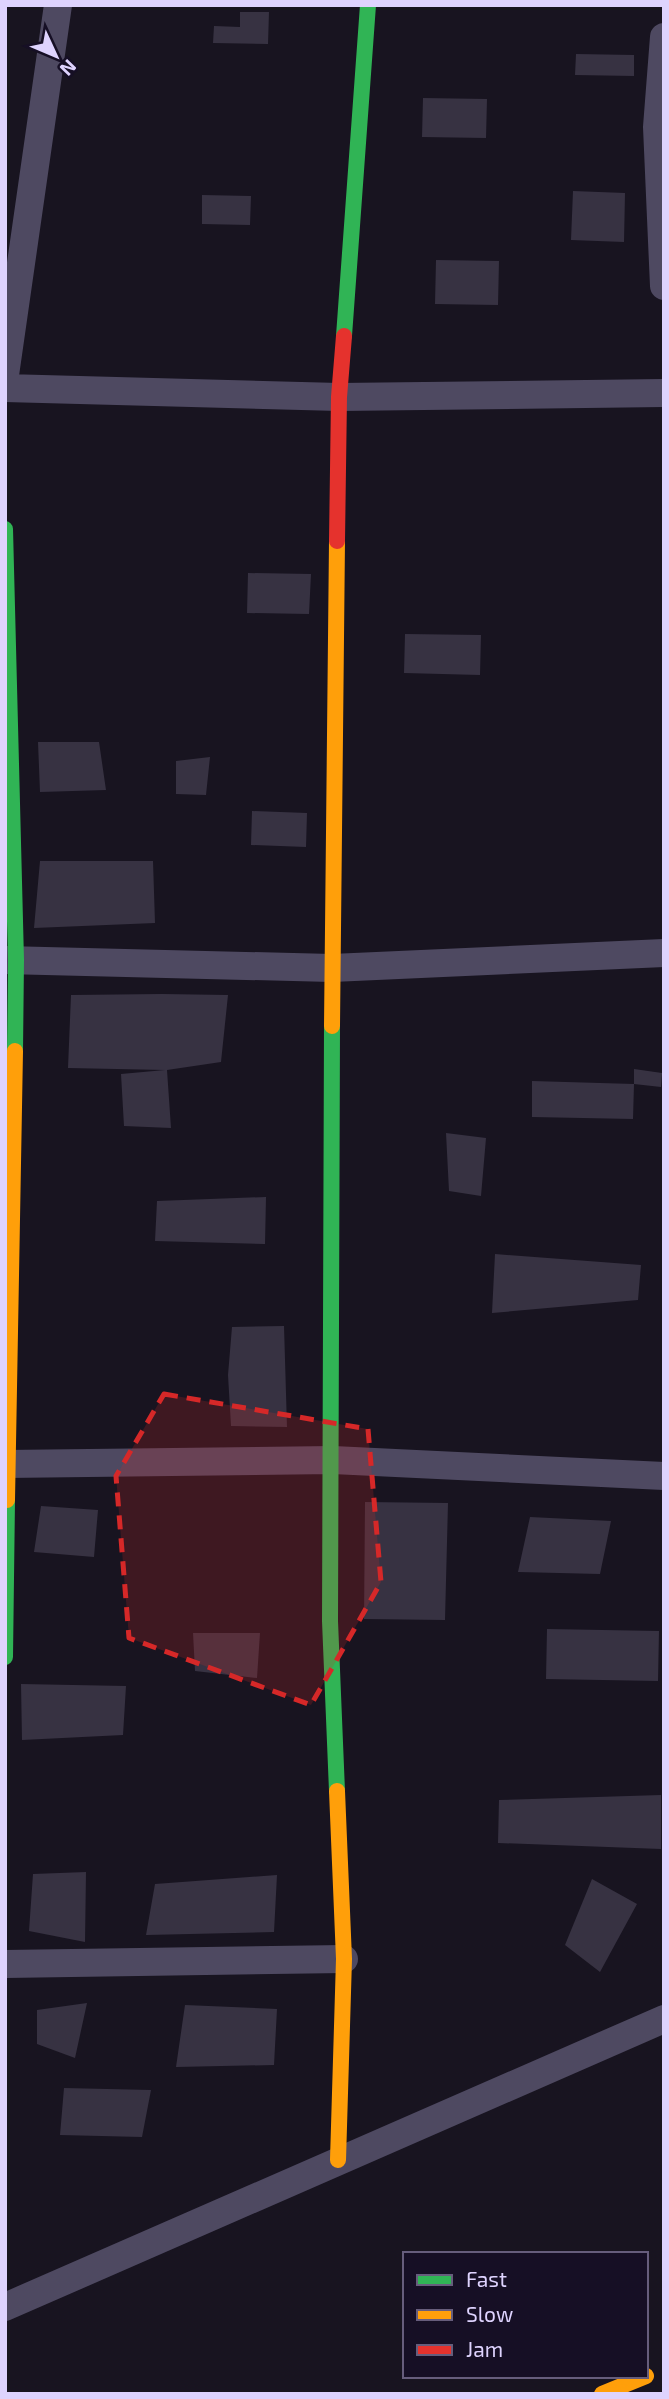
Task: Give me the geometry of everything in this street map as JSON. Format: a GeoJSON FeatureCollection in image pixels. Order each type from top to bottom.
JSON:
{"type":"FeatureCollection","features":[{"type":"Feature","properties":{"kind":"street"},"geometry":{"type":"LineString","coordinates":[[5,375],[58,5]]}},
{"type":"Feature","properties":{"kind":"street"},"geometry":{"type":"LineString","coordinates":[[338,2160],[344,1959],[330,1621],[333,1460],[332,968],[339,397],[368,5]]}},
{"type":"Feature","properties":{"kind":"street"},"geometry":{"type":"LineString","coordinates":[[664,37],[661,127],[664,286]]}},
{"type":"Feature","properties":{"kind":"street"},"geometry":{"type":"LineString","coordinates":[[5,388],[339,397],[664,393]]}},
{"type":"Feature","properties":{"kind":"street"},"geometry":{"type":"LineString","coordinates":[[5,529],[11,960],[5,1657]]}},
{"type":"Feature","properties":{"kind":"street"},"geometry":{"type":"LineString","coordinates":[[11,960],[332,968],[664,953]]}},
{"type":"Feature","properties":{"kind":"street"},"geometry":{"type":"LineString","coordinates":[[7,1464],[333,1460],[664,1476]]}},
{"type":"Feature","properties":{"kind":"street"},"geometry":{"type":"LineString","coordinates":[[5,1964],[344,1959]]}},
{"type":"Feature","properties":{"kind":"street"},"geometry":{"type":"LineString","coordinates":[[5,2307],[664,2019]]}},
{"type":"Feature","properties":{"kind":"street"},"geometry":{"type":"LineString","coordinates":[[602,2394],[641,2378]]}},
{"type":"Feature","properties":{"kind":"highlighted area"},"geometry":{"type":"Polygon","coordinates":[[[164,1394],[368,1429],[381,1582],[311,1705],[129,1638],[116,1476],[164,1394]]]}},
{"type":"Feature","properties":{"kind":"building"},"geometry":{"type":"Polygon","coordinates":[[[240,12],[269,12],[268,44],[213,43],[214,26],[240,27],[240,12]]]}},
{"type":"Feature","properties":{"kind":"building"},"geometry":{"type":"Polygon","coordinates":[[[576,54],[634,55],[634,76],[575,75],[576,54]]]}},
{"type":"Feature","properties":{"kind":"building"},"geometry":{"type":"Polygon","coordinates":[[[423,98],[487,99],[486,138],[422,137],[423,98]]]}},
{"type":"Feature","properties":{"kind":"building"},"geometry":{"type":"Polygon","coordinates":[[[573,191],[625,193],[624,242],[571,240],[573,191]]]}},
{"type":"Feature","properties":{"kind":"building"},"geometry":{"type":"Polygon","coordinates":[[[202,195],[251,196],[250,225],[202,224],[202,195]]]}},
{"type":"Feature","properties":{"kind":"building"},"geometry":{"type":"Polygon","coordinates":[[[436,260],[499,261],[498,305],[435,304],[436,260]]]}},
{"type":"Feature","properties":{"kind":"building"},"geometry":{"type":"Polygon","coordinates":[[[248,573],[311,574],[309,614],[247,613],[248,573]]]}},
{"type":"Feature","properties":{"kind":"building"},"geometry":{"type":"Polygon","coordinates":[[[405,634],[481,635],[480,675],[404,673],[405,634]]]}},
{"type":"Feature","properties":{"kind":"building"},"geometry":{"type":"Polygon","coordinates":[[[38,742],[99,742],[106,790],[40,792],[38,742]]]}},
{"type":"Feature","properties":{"kind":"building"},"geometry":{"type":"Polygon","coordinates":[[[210,757],[206,795],[176,794],[176,761],[210,757]]]}},
{"type":"Feature","properties":{"kind":"building"},"geometry":{"type":"Polygon","coordinates":[[[252,811],[307,813],[306,847],[251,845],[252,811]]]}},
{"type":"Feature","properties":{"kind":"building"},"geometry":{"type":"Polygon","coordinates":[[[40,861],[153,861],[155,923],[34,928],[40,861]]]}},
{"type":"Feature","properties":{"kind":"building"},"geometry":{"type":"Polygon","coordinates":[[[71,995],[228,995],[221,1062],[167,1070],[171,1128],[124,1126],[121,1074],[165,1070],[68,1068],[71,995]]]}},
{"type":"Feature","properties":{"kind":"building"},"geometry":{"type":"Polygon","coordinates":[[[634,1069],[662,1073],[661,1087],[634,1084],[634,1069]]]}},
{"type":"Feature","properties":{"kind":"building"},"geometry":{"type":"Polygon","coordinates":[[[532,1081],[634,1084],[633,1119],[532,1117],[532,1081]]]}},
{"type":"Feature","properties":{"kind":"building"},"geometry":{"type":"Polygon","coordinates":[[[446,1133],[486,1138],[481,1196],[449,1191],[446,1133]]]}},
{"type":"Feature","properties":{"kind":"building"},"geometry":{"type":"Polygon","coordinates":[[[266,1197],[265,1244],[155,1241],[157,1201],[266,1197]]]}},
{"type":"Feature","properties":{"kind":"building"},"geometry":{"type":"Polygon","coordinates":[[[495,1254],[641,1265],[638,1300],[492,1313],[495,1254]]]}},
{"type":"Feature","properties":{"kind":"building"},"geometry":{"type":"Polygon","coordinates":[[[284,1326],[287,1427],[231,1426],[228,1375],[232,1327],[284,1326]]]}},
{"type":"Feature","properties":{"kind":"building"},"geometry":{"type":"Polygon","coordinates":[[[365,1502],[448,1503],[445,1620],[364,1619],[365,1502]]]}},
{"type":"Feature","properties":{"kind":"building"},"geometry":{"type":"Polygon","coordinates":[[[41,1506],[98,1510],[94,1557],[34,1552],[41,1506]]]}},
{"type":"Feature","properties":{"kind":"building"},"geometry":{"type":"Polygon","coordinates":[[[530,1517],[611,1521],[600,1574],[518,1572],[530,1517]]]}},
{"type":"Feature","properties":{"kind":"building"},"geometry":{"type":"Polygon","coordinates":[[[547,1629],[659,1631],[658,1681],[546,1679],[547,1629]]]}},
{"type":"Feature","properties":{"kind":"building"},"geometry":{"type":"Polygon","coordinates":[[[193,1633],[260,1633],[257,1678],[195,1671],[193,1633]]]}},
{"type":"Feature","properties":{"kind":"building"},"geometry":{"type":"Polygon","coordinates":[[[21,1684],[126,1686],[123,1735],[22,1740],[21,1684]]]}},
{"type":"Feature","properties":{"kind":"building"},"geometry":{"type":"Polygon","coordinates":[[[661,1795],[661,1849],[498,1843],[499,1800],[661,1795]]]}},
{"type":"Feature","properties":{"kind":"building"},"geometry":{"type":"Polygon","coordinates":[[[86,1872],[85,1942],[29,1931],[33,1874],[86,1872]]]}},
{"type":"Feature","properties":{"kind":"building"},"geometry":{"type":"Polygon","coordinates":[[[277,1875],[274,1932],[146,1935],[155,1884],[277,1875]]]}},
{"type":"Feature","properties":{"kind":"building"},"geometry":{"type":"Polygon","coordinates":[[[592,1879],[637,1904],[600,1972],[565,1945],[592,1879]]]}},
{"type":"Feature","properties":{"kind":"building"},"geometry":{"type":"Polygon","coordinates":[[[87,2003],[75,2058],[37,2044],[37,2010],[87,2003]]]}},
{"type":"Feature","properties":{"kind":"building"},"geometry":{"type":"Polygon","coordinates":[[[185,2005],[277,2009],[274,2065],[176,2067],[185,2005]]]}},
{"type":"Feature","properties":{"kind":"building"},"geometry":{"type":"Polygon","coordinates":[[[64,2088],[151,2090],[142,2137],[60,2135],[64,2088]]]}},
{"type":"Feature","properties":{"kind":"traffic: fast"},"geometry":{"type":"LineString","coordinates":[[344,336],[368,5]]}},
{"type":"Feature","properties":{"kind":"traffic: fast"},"geometry":{"type":"LineString","coordinates":[[5,529],[16,960],[15,1051]]}},
{"type":"Feature","properties":{"kind":"traffic: fast"},"geometry":{"type":"LineString","coordinates":[[332,1026],[330,1621],[337,1791]]}},
{"type":"Feature","properties":{"kind":"traffic: fast"},"geometry":{"type":"LineString","coordinates":[[5,1657],[7,1500]]}},
{"type":"Feature","properties":{"kind":"traffic: slow"},"geometry":{"type":"LineString","coordinates":[[332,1026],[337,541]]}},
{"type":"Feature","properties":{"kind":"traffic: slow"},"geometry":{"type":"LineString","coordinates":[[7,1500],[15,1051]]}},
{"type":"Feature","properties":{"kind":"traffic: slow"},"geometry":{"type":"LineString","coordinates":[[337,1791],[344,1959],[338,2160]]}},
{"type":"Feature","properties":{"kind":"traffic: slow"},"geometry":{"type":"LineString","coordinates":[[602,2394],[641,2378]]}},
{"type":"Feature","properties":{"kind":"traffic: jam"},"geometry":{"type":"LineString","coordinates":[[337,541],[339,397],[344,336]]}}]}
